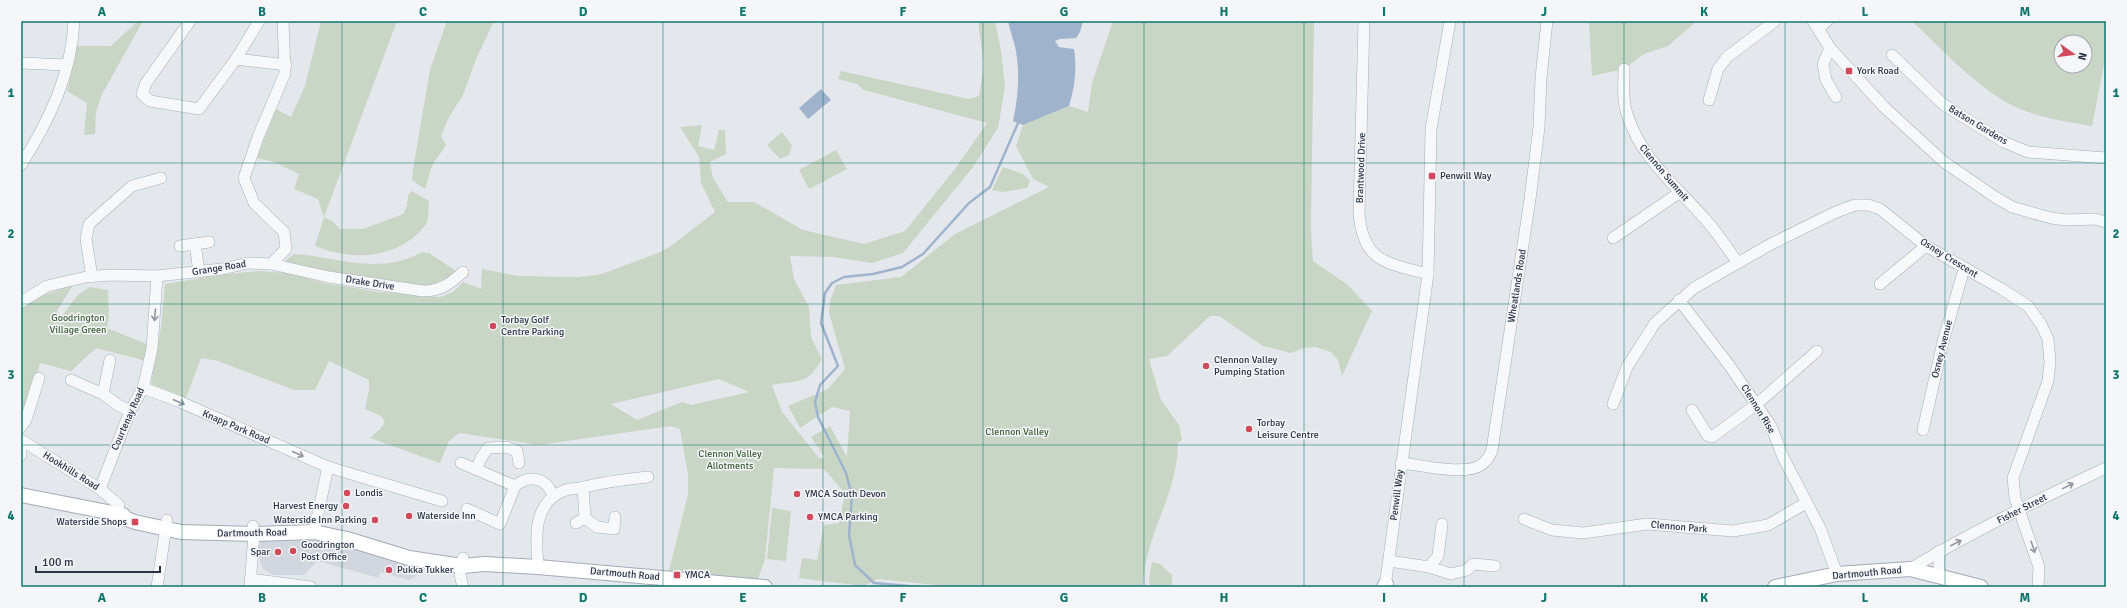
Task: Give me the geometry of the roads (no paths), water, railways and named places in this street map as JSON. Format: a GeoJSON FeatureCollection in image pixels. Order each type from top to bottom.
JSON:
{"type":"FeatureCollection","features":[{"type":"Feature","properties":{"kind":"main road","name":"Dartmouth Road"},"geometry":{"type":"LineString","coordinates":[[21,495],[116,509],[166,525],[209,525],[253,530],[298,523],[409,558],[538,567],[758,587]]}},
{"type":"Feature","properties":{"kind":"main road","name":"Dartmouth Road"},"geometry":{"type":"LineString","coordinates":[[1774,587],[1836,574],[1910,569],[1981,587]]}},
{"type":"Feature","properties":{"kind":"street"},"geometry":{"type":"LineString","coordinates":[[21,165],[54,104],[67,65],[74,24],[84,21]]}},
{"type":"Feature","properties":{"kind":"street"},"geometry":{"type":"LineString","coordinates":[[190,21],[146,83],[142,94],[150,101],[199,109],[236,59],[259,21]]}},
{"type":"Feature","properties":{"kind":"street"},"geometry":{"type":"LineString","coordinates":[[271,264],[286,249],[284,232],[254,203],[244,178],[258,138],[285,73],[286,65],[283,21]]}},
{"type":"Feature","properties":{"kind":"street","name":"Brantwood Drive"},"geometry":{"type":"LineString","coordinates":[[1364,21],[1359,213],[1361,232],[1369,248],[1391,265],[1428,274]]}},
{"type":"Feature","properties":{"kind":"street","name":"Penwill Way"},"geometry":{"type":"LineString","coordinates":[[1385,586],[1428,274],[1430,129],[1450,21]]}},
{"type":"Feature","properties":{"kind":"street","name":"Wheatlands Road"},"geometry":{"type":"LineString","coordinates":[[1401,463],[1466,470],[1482,465],[1492,450],[1530,199],[1539,127],[1541,78],[1547,21]]}},
{"type":"Feature","properties":{"kind":"street"},"geometry":{"type":"LineString","coordinates":[[1709,100],[1718,69],[1727,57],[1775,21]]}},
{"type":"Feature","properties":{"kind":"street"},"geometry":{"type":"LineString","coordinates":[[1827,21],[1816,25],[1830,48],[1884,107],[1944,162],[2012,207],[2051,218],[2067,220],[2095,219],[2106,222]]}},
{"type":"Feature","properties":{"kind":"street"},"geometry":{"type":"LineString","coordinates":[[1830,48],[1823,64],[1826,80],[1836,97]]}},
{"type":"Feature","properties":{"kind":"street","name":"Batson Gardens"},"geometry":{"type":"LineString","coordinates":[[1892,55],[1944,104],[2004,142],[2028,152],[2106,158]]}},
{"type":"Feature","properties":{"kind":"street"},"geometry":{"type":"LineString","coordinates":[[236,59],[286,65]]}},
{"type":"Feature","properties":{"kind":"street"},"geometry":{"type":"LineString","coordinates":[[21,63],[67,65]]}},
{"type":"Feature","properties":{"kind":"street","name":"Clennon Summit"},"geometry":{"type":"LineString","coordinates":[[1624,69],[1624,103],[1631,127],[1640,146],[1679,193],[1705,219],[1738,263]]}},
{"type":"Feature","properties":{"kind":"street"},"geometry":{"type":"LineString","coordinates":[[92,277],[86,239],[89,224],[132,186],[161,178]]}},
{"type":"Feature","properties":{"kind":"street"},"geometry":{"type":"LineString","coordinates":[[1613,238],[1679,193]]}},
{"type":"Feature","properties":{"kind":"street","name":"Osney Crescent"},"geometry":{"type":"LineString","coordinates":[[1613,404],[1627,367],[1655,323],[1694,288],[1771,244],[1855,205],[1868,205],[1880,209],[1926,246],[1964,269],[2000,288],[2028,306],[2041,324],[2048,339],[2050,362],[2048,381],[2013,478],[2015,498],[2040,568],[2038,587]]}},
{"type":"Feature","properties":{"kind":"street"},"geometry":{"type":"LineString","coordinates":[[180,246],[209,242]]}},
{"type":"Feature","properties":{"kind":"street"},"geometry":{"type":"LineString","coordinates":[[195,244],[199,272]]}},
{"type":"Feature","properties":{"kind":"street"},"geometry":{"type":"LineString","coordinates":[[1880,284],[1926,246]]}},
{"type":"Feature","properties":{"kind":"street","name":"Grange Road"},"geometry":{"type":"LineString","coordinates":[[21,302],[47,286],[92,277],[157,276],[222,269],[248,263],[271,264]]}},
{"type":"Feature","properties":{"kind":"street","name":"Drake Drive"},"geometry":{"type":"LineString","coordinates":[[271,264],[330,277],[424,291],[434,291],[442,288],[452,283],[463,272]]}},
{"type":"Feature","properties":{"kind":"street","name":"Osney Avenue"},"geometry":{"type":"LineString","coordinates":[[1923,430],[1943,342],[1964,269]]}},
{"type":"Feature","properties":{"kind":"street","name":"Courtenay Road"},"geometry":{"type":"LineString","coordinates":[[100,489],[130,411],[143,388],[152,348],[157,276]]}},
{"type":"Feature","properties":{"kind":"street","name":"Clennon Rise"},"geometry":{"type":"LineString","coordinates":[[1679,300],[1757,404],[1771,426],[1783,457],[1820,528],[1836,574]]}},
{"type":"Feature","properties":{"kind":"street"},"geometry":{"type":"LineString","coordinates":[[1692,410],[1708,436],[1712,437],[1757,404],[1817,351]]}},
{"type":"Feature","properties":{"kind":"street"},"geometry":{"type":"LineString","coordinates":[[103,394],[110,360]]}},
{"type":"Feature","properties":{"kind":"street"},"geometry":{"type":"LineString","coordinates":[[21,427],[26,420],[39,378]]}},
{"type":"Feature","properties":{"kind":"street"},"geometry":{"type":"LineString","coordinates":[[71,380],[103,394],[118,405],[130,411]]}},
{"type":"Feature","properties":{"kind":"street","name":"Knapp Park Road"},"geometry":{"type":"LineString","coordinates":[[143,388],[178,401],[328,467],[442,501]]}},
{"type":"Feature","properties":{"kind":"street","name":"Hookhills Road"},"geometry":{"type":"LineString","coordinates":[[21,440],[100,489],[116,509]]}},
{"type":"Feature","properties":{"kind":"street"},"geometry":{"type":"LineString","coordinates":[[477,468],[481,458],[488,448],[506,447],[517,451],[519,463]]}},
{"type":"Feature","properties":{"kind":"street"},"geometry":{"type":"LineString","coordinates":[[461,463],[477,468],[515,486]]}},
{"type":"Feature","properties":{"kind":"street"},"geometry":{"type":"LineString","coordinates":[[315,528],[328,467]]}},
{"type":"Feature","properties":{"kind":"street","name":"Fisher Street"},"geometry":{"type":"LineString","coordinates":[[1910,569],[1939,551],[2106,468]]}},
{"type":"Feature","properties":{"kind":"street"},"geometry":{"type":"LineString","coordinates":[[538,567],[538,522],[544,506],[553,496],[564,490],[583,488],[602,482],[648,477]]}},
{"type":"Feature","properties":{"kind":"street"},"geometry":{"type":"LineString","coordinates":[[467,509],[500,524],[515,486],[521,481],[529,479],[539,480],[550,487],[553,496]]}},
{"type":"Feature","properties":{"kind":"street"},"geometry":{"type":"LineString","coordinates":[[583,488],[581,521],[597,527],[625,531]]}},
{"type":"Feature","properties":{"kind":"street","name":"Clennon Park"},"geometry":{"type":"LineString","coordinates":[[1524,519],[1552,530],[1583,533],[1647,524],[1733,531],[1768,525],[1806,502]]}},
{"type":"Feature","properties":{"kind":"street"},"geometry":{"type":"LineString","coordinates":[[614,529],[615,517]]}},
{"type":"Feature","properties":{"kind":"street"},"geometry":{"type":"LineString","coordinates":[[1429,567],[1438,556],[1442,524]]}},
{"type":"Feature","properties":{"kind":"street"},"geometry":{"type":"LineString","coordinates":[[156,587],[166,525]]}},
{"type":"Feature","properties":{"kind":"street"},"geometry":{"type":"LineString","coordinates":[[253,530],[250,583],[311,587]]}},
{"type":"Feature","properties":{"kind":"street"},"geometry":{"type":"LineString","coordinates":[[1939,551],[1939,576]]}},
{"type":"Feature","properties":{"kind":"street"},"geometry":{"type":"LineString","coordinates":[[1389,561],[1429,567],[1450,574],[1467,570],[1473,564],[1495,566]]}},
{"type":"Feature","properties":{"kind":"street"},"geometry":{"type":"LineString","coordinates":[[462,562],[460,575],[463,587]]}},
{"type":"Feature","properties":{"kind":"water"},"geometry":{"type":"Polygon","coordinates":[[[1008,21],[1083,21],[1080,32],[1076,38],[1060,39],[1055,41],[1059,47],[1074,49],[1075,78],[1069,106],[1023,125],[1013,121],[1017,95],[1018,68],[1016,51],[1008,21]]]}},
{"type":"Feature","properties":{"kind":"water"},"geometry":{"type":"Polygon","coordinates":[[[821,89],[831,100],[808,119],[799,108],[821,89]]]}},
{"type":"Feature","properties":{"kind":"waterway"},"geometry":{"type":"LineString","coordinates":[[920,587],[874,583],[855,565],[849,535],[852,496],[846,473],[818,417],[815,402],[820,385],[838,366],[821,323],[825,293],[832,283],[844,277],[873,274],[902,267],[923,254],[969,203],[990,187],[1018,123]]}},
{"type":"Feature","properties":{"kind":"place","name":"York Road"},"geometry":{"type":"Point","coordinates":[1849,71]}},
{"type":"Feature","properties":{"kind":"place","name":"Penwill Way"},"geometry":{"type":"Point","coordinates":[1432,176]}},
{"type":"Feature","properties":{"kind":"place","name":"Torbay Golf Centre Parking"},"geometry":{"type":"Point","coordinates":[493,326]}},
{"type":"Feature","properties":{"kind":"place","name":"Clennon Valley Pumping Station"},"geometry":{"type":"Point","coordinates":[1206,366]}},
{"type":"Feature","properties":{"kind":"place","name":"Torbay Leisure Centre"},"geometry":{"type":"Point","coordinates":[1249,429]}},
{"type":"Feature","properties":{"kind":"place","name":"Londis"},"geometry":{"type":"Point","coordinates":[347,493]}},
{"type":"Feature","properties":{"kind":"place","name":"YMCA South Devon"},"geometry":{"type":"Point","coordinates":[797,494]}},
{"type":"Feature","properties":{"kind":"place","name":"Harvest Energy"},"geometry":{"type":"Point","coordinates":[346,506]}},
{"type":"Feature","properties":{"kind":"place","name":"Waterside Inn"},"geometry":{"type":"Point","coordinates":[409,516]}},
{"type":"Feature","properties":{"kind":"place","name":"YMCA Parking"},"geometry":{"type":"Point","coordinates":[810,517]}},
{"type":"Feature","properties":{"kind":"place","name":"Waterside Inn Parking"},"geometry":{"type":"Point","coordinates":[375,520]}},
{"type":"Feature","properties":{"kind":"place","name":"Waterside Shops"},"geometry":{"type":"Point","coordinates":[135,522]}},
{"type":"Feature","properties":{"kind":"place","name":"Goodrington Post Office"},"geometry":{"type":"Point","coordinates":[293,551]}},
{"type":"Feature","properties":{"kind":"place","name":"Spar"},"geometry":{"type":"Point","coordinates":[278,552]}},
{"type":"Feature","properties":{"kind":"place","name":"Pukka Tukker"},"geometry":{"type":"Point","coordinates":[389,570]}},
{"type":"Feature","properties":{"kind":"place","name":"YMCA"},"geometry":{"type":"Point","coordinates":[677,575]}},
{"type":"Feature","properties":{"kind":"park label","name":"Goodrington Village Green"},"geometry":{"type":"Point","coordinates":[78,324]}},
{"type":"Feature","properties":{"kind":"park label","name":"Clennon Valley"},"geometry":{"type":"Point","coordinates":[1017,432]}},
{"type":"Feature","properties":{"kind":"park label","name":"Clennon Valley Allotments"},"geometry":{"type":"Point","coordinates":[730,460]}}]}
